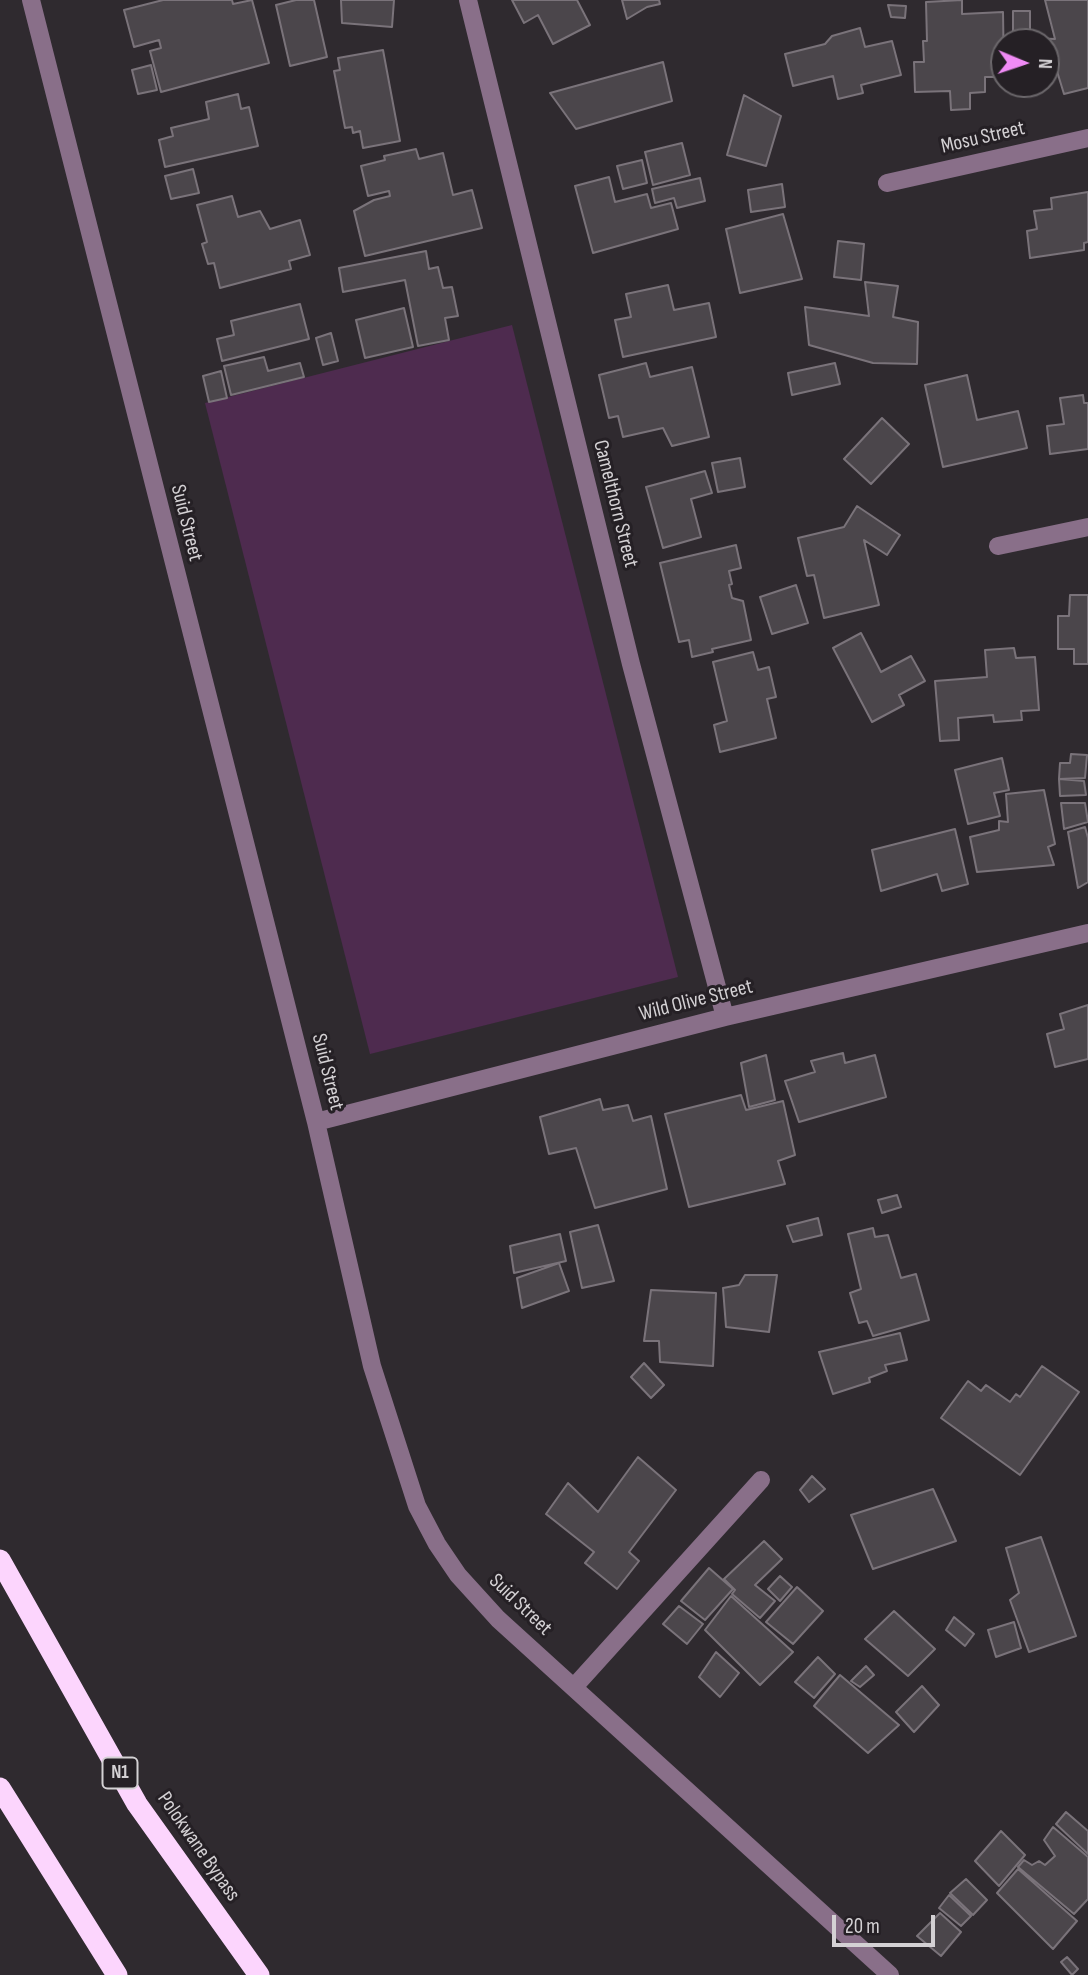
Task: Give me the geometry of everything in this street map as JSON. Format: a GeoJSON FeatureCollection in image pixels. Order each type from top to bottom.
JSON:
{"type":"FeatureCollection","features":[{"type":"Feature","properties":{"kind":"highway","name":"Polokwane Bypass"},"geometry":{"type":"LineString","coordinates":[[0,1560],[137,1804],[259,1975]]}},
{"type":"Feature","properties":{"kind":"highway"},"geometry":{"type":"LineString","coordinates":[[0,1788],[117,1975]]}},
{"type":"Feature","properties":{"kind":"street","name":"Suid Street"},"geometry":{"type":"LineString","coordinates":[[31,0],[316,1122],[372,1366],[417,1506],[437,1544],[458,1575],[498,1619],[890,1975]]}},
{"type":"Feature","properties":{"kind":"street","name":"Camelthorn Street"},"geometry":{"type":"LineString","coordinates":[[468,0],[631,664],[725,1017]]}},
{"type":"Feature","properties":{"kind":"street","name":"Mosu Street"},"geometry":{"type":"LineString","coordinates":[[887,183],[1088,138]]}},
{"type":"Feature","properties":{"kind":"street"},"geometry":{"type":"LineString","coordinates":[[998,545],[1088,527]]}},
{"type":"Feature","properties":{"kind":"street","name":"Wild Olive Street"},"geometry":{"type":"LineString","coordinates":[[316,1122],[725,1017],[1088,933]]}},
{"type":"Feature","properties":{"kind":"street"},"geometry":{"type":"LineString","coordinates":[[574,1687],[761,1480]]}},
{"type":"Feature","properties":{"kind":"shaded area"},"geometry":{"type":"Polygon","coordinates":[[[512,325],[678,977],[370,1054],[205,403],[512,325]]]}},
{"type":"Feature","properties":{"kind":"building"},"geometry":{"type":"Polygon","coordinates":[[[163,0],[232,0],[233,4],[252,0],[269,63],[161,92],[150,51],[161,48],[159,40],[134,47],[124,10],[163,0]]]}},
{"type":"Feature","properties":{"kind":"building"},"geometry":{"type":"Polygon","coordinates":[[[296,0],[314,0],[327,57],[290,66],[276,5],[296,0]]]}},
{"type":"Feature","properties":{"kind":"building"},"geometry":{"type":"Polygon","coordinates":[[[341,0],[394,0],[392,27],[342,23],[341,0]]]}},
{"type":"Feature","properties":{"kind":"building"},"geometry":{"type":"Polygon","coordinates":[[[512,0],[577,0],[590,25],[553,44],[538,15],[524,23],[512,0]]]}},
{"type":"Feature","properties":{"kind":"building"},"geometry":{"type":"Polygon","coordinates":[[[622,0],[659,0],[660,4],[647,7],[627,19],[622,0]]]}},
{"type":"Feature","properties":{"kind":"building"},"geometry":{"type":"Polygon","coordinates":[[[962,0],[962,14],[1003,12],[1003,28],[990,28],[990,77],[985,77],[985,92],[970,93],[970,109],[951,110],[950,91],[915,92],[914,62],[924,62],[923,41],[927,41],[926,2],[962,0]]]}},
{"type":"Feature","properties":{"kind":"building"},"geometry":{"type":"Polygon","coordinates":[[[1045,0],[1088,0],[1088,88],[1064,94],[1060,81],[1060,28],[1052,28],[1045,0]]]}},
{"type":"Feature","properties":{"kind":"building"},"geometry":{"type":"Polygon","coordinates":[[[888,5],[906,6],[905,18],[891,17],[888,5]]]}},
{"type":"Feature","properties":{"kind":"building"},"geometry":{"type":"Polygon","coordinates":[[[1013,11],[1030,11],[1030,28],[1013,28],[1013,11]]]}},
{"type":"Feature","properties":{"kind":"building"},"geometry":{"type":"Polygon","coordinates":[[[860,28],[865,47],[892,41],[901,75],[861,85],[863,93],[838,99],[833,76],[793,86],[785,54],[825,44],[832,36],[860,28]]]}},
{"type":"Feature","properties":{"kind":"building"},"geometry":{"type":"Polygon","coordinates":[[[383,50],[400,141],[363,148],[360,131],[353,133],[352,127],[345,128],[334,71],[340,70],[338,58],[383,50]]]}},
{"type":"Feature","properties":{"kind":"building"},"geometry":{"type":"Polygon","coordinates":[[[663,62],[672,101],[576,129],[550,93],[663,62]]]}},
{"type":"Feature","properties":{"kind":"building"},"geometry":{"type":"Polygon","coordinates":[[[151,65],[157,90],[138,94],[132,70],[151,65]]]}},
{"type":"Feature","properties":{"kind":"building"},"geometry":{"type":"Polygon","coordinates":[[[238,94],[241,109],[249,107],[258,146],[165,167],[159,140],[173,136],[171,128],[209,119],[206,102],[238,94]]]}},
{"type":"Feature","properties":{"kind":"building"},"geometry":{"type":"Polygon","coordinates":[[[744,95],[781,116],[766,166],[727,155],[744,95]]]}},
{"type":"Feature","properties":{"kind":"building"},"geometry":{"type":"Polygon","coordinates":[[[682,143],[690,175],[653,185],[645,152],[682,143]]]}},
{"type":"Feature","properties":{"kind":"building"},"geometry":{"type":"Polygon","coordinates":[[[416,149],[419,159],[443,153],[453,195],[472,190],[482,228],[365,256],[354,211],[374,200],[390,196],[389,191],[368,196],[361,166],[385,160],[384,156],[416,149]]]}},
{"type":"Feature","properties":{"kind":"building"},"geometry":{"type":"Polygon","coordinates":[[[642,160],[647,183],[623,189],[617,166],[642,160]]]}},
{"type":"Feature","properties":{"kind":"building"},"geometry":{"type":"Polygon","coordinates":[[[193,169],[199,193],[171,199],[165,176],[193,169]]]}},
{"type":"Feature","properties":{"kind":"building"},"geometry":{"type":"Polygon","coordinates":[[[609,177],[615,202],[647,194],[651,208],[671,203],[678,229],[593,253],[575,186],[609,177]]]}},
{"type":"Feature","properties":{"kind":"building"},"geometry":{"type":"Polygon","coordinates":[[[700,178],[705,201],[677,208],[674,198],[655,203],[652,189],[700,178]]]}},
{"type":"Feature","properties":{"kind":"building"},"geometry":{"type":"Polygon","coordinates":[[[782,184],[785,207],[751,212],[748,190],[782,184]]]}},
{"type":"Feature","properties":{"kind":"building"},"geometry":{"type":"Polygon","coordinates":[[[1088,192],[1088,242],[1084,243],[1084,250],[1030,258],[1027,231],[1037,229],[1034,211],[1052,209],[1051,198],[1088,192]]]}},
{"type":"Feature","properties":{"kind":"building"},"geometry":{"type":"Polygon","coordinates":[[[232,196],[238,217],[260,211],[270,229],[300,220],[310,255],[289,261],[291,269],[220,288],[214,263],[208,264],[202,244],[207,242],[197,205],[232,196]]]}},
{"type":"Feature","properties":{"kind":"building"},"geometry":{"type":"Polygon","coordinates":[[[783,214],[802,279],[740,293],[726,229],[783,214]]]}},
{"type":"Feature","properties":{"kind":"building"},"geometry":{"type":"Polygon","coordinates":[[[838,241],[864,244],[861,280],[834,277],[838,241]]]}},
{"type":"Feature","properties":{"kind":"building"},"geometry":{"type":"Polygon","coordinates":[[[426,251],[429,269],[438,267],[443,288],[452,287],[458,316],[445,318],[449,340],[418,346],[405,280],[343,292],[339,268],[426,251]]]}},
{"type":"Feature","properties":{"kind":"building"},"geometry":{"type":"Polygon","coordinates":[[[865,282],[898,286],[893,317],[918,322],[917,364],[873,363],[809,345],[805,307],[869,316],[865,282]]]}},
{"type":"Feature","properties":{"kind":"building"},"geometry":{"type":"Polygon","coordinates":[[[668,285],[674,310],[709,303],[716,337],[623,357],[615,320],[631,317],[626,294],[668,285]]]}},
{"type":"Feature","properties":{"kind":"building"},"geometry":{"type":"Polygon","coordinates":[[[300,304],[309,339],[222,361],[217,339],[234,335],[231,321],[300,304]]]}},
{"type":"Feature","properties":{"kind":"building"},"geometry":{"type":"Polygon","coordinates":[[[404,308],[413,347],[365,358],[356,320],[404,308]]]}},
{"type":"Feature","properties":{"kind":"building"},"geometry":{"type":"Polygon","coordinates":[[[331,333],[338,361],[323,365],[316,338],[331,333]]]}},
{"type":"Feature","properties":{"kind":"building"},"geometry":{"type":"Polygon","coordinates":[[[264,357],[268,371],[300,363],[304,377],[231,395],[224,366],[264,357]]]}},
{"type":"Feature","properties":{"kind":"building"},"geometry":{"type":"Polygon","coordinates":[[[646,363],[650,377],[692,367],[709,437],[672,446],[663,428],[623,437],[618,416],[609,418],[599,375],[646,363]]]}},
{"type":"Feature","properties":{"kind":"building"},"geometry":{"type":"Polygon","coordinates":[[[835,363],[840,384],[792,395],[788,373],[835,363]]]}},
{"type":"Feature","properties":{"kind":"building"},"geometry":{"type":"Polygon","coordinates":[[[221,371],[227,398],[209,402],[203,376],[221,371]]]}},
{"type":"Feature","properties":{"kind":"building"},"geometry":{"type":"Polygon","coordinates":[[[967,375],[977,420],[1018,411],[1027,448],[943,467],[925,385],[967,375]]]}},
{"type":"Feature","properties":{"kind":"building"},"geometry":{"type":"Polygon","coordinates":[[[1083,395],[1084,403],[1088,403],[1088,449],[1050,454],[1047,426],[1064,424],[1060,398],[1083,395]]]}},
{"type":"Feature","properties":{"kind":"building"},"geometry":{"type":"Polygon","coordinates":[[[882,418],[909,444],[871,484],[844,459],[882,418]]]}},
{"type":"Feature","properties":{"kind":"building"},"geometry":{"type":"Polygon","coordinates":[[[740,458],[745,487],[718,492],[712,463],[740,458]]]}},
{"type":"Feature","properties":{"kind":"building"},"geometry":{"type":"Polygon","coordinates":[[[705,471],[712,493],[691,499],[701,537],[663,548],[646,487],[705,471]]]}},
{"type":"Feature","properties":{"kind":"building"},"geometry":{"type":"Polygon","coordinates":[[[857,506],[900,535],[887,555],[864,540],[879,605],[824,618],[814,575],[807,576],[798,538],[844,527],[857,506]]]}},
{"type":"Feature","properties":{"kind":"building"},"geometry":{"type":"Polygon","coordinates":[[[736,545],[741,568],[729,571],[732,584],[729,585],[732,598],[743,601],[751,640],[712,649],[713,652],[692,657],[689,640],[679,642],[660,563],[736,545]]]}},
{"type":"Feature","properties":{"kind":"building"},"geometry":{"type":"Polygon","coordinates":[[[796,585],[808,623],[772,634],[760,597],[796,585]]]}},
{"type":"Feature","properties":{"kind":"building"},"geometry":{"type":"Polygon","coordinates":[[[1070,595],[1088,595],[1088,664],[1074,664],[1074,649],[1058,649],[1058,616],[1069,616],[1070,595]]]}},
{"type":"Feature","properties":{"kind":"building"},"geometry":{"type":"Polygon","coordinates":[[[861,633],[881,672],[911,656],[925,681],[899,695],[904,705],[872,722],[833,648],[861,633]]]}},
{"type":"Feature","properties":{"kind":"building"},"geometry":{"type":"Polygon","coordinates":[[[1014,648],[1016,658],[1035,657],[1039,710],[1021,711],[1022,720],[994,722],[993,715],[958,718],[959,740],[940,741],[935,681],[987,677],[985,650],[1014,648]]]}},
{"type":"Feature","properties":{"kind":"building"},"geometry":{"type":"Polygon","coordinates":[[[753,652],[758,670],[769,667],[776,697],[767,699],[776,738],[720,752],[714,725],[727,721],[713,662],[753,652]]]}},
{"type":"Feature","properties":{"kind":"building"},"geometry":{"type":"Polygon","coordinates":[[[1071,754],[1087,755],[1085,778],[1059,779],[1060,763],[1070,763],[1071,754]]]}},
{"type":"Feature","properties":{"kind":"building"},"geometry":{"type":"Polygon","coordinates":[[[1002,758],[1009,790],[994,793],[1000,816],[968,824],[955,770],[1002,758]]]}},
{"type":"Feature","properties":{"kind":"building"},"geometry":{"type":"Polygon","coordinates":[[[1059,779],[1084,781],[1086,795],[1060,796],[1059,779]]]}},
{"type":"Feature","properties":{"kind":"building"},"geometry":{"type":"Polygon","coordinates":[[[1044,790],[1055,844],[1048,847],[1054,865],[977,872],[970,837],[999,830],[999,821],[1008,822],[1006,794],[1044,790]]]}},
{"type":"Feature","properties":{"kind":"building"},"geometry":{"type":"Polygon","coordinates":[[[1061,803],[1085,803],[1088,822],[1064,829],[1061,803]]]}},
{"type":"Feature","properties":{"kind":"building"},"geometry":{"type":"Polygon","coordinates":[[[1085,827],[1088,838],[1088,882],[1078,888],[1068,832],[1085,827]]]}},
{"type":"Feature","properties":{"kind":"building"},"geometry":{"type":"Polygon","coordinates":[[[955,829],[968,884],[942,891],[937,874],[881,891],[872,850],[955,829]]]}},
{"type":"Feature","properties":{"kind":"building"},"geometry":{"type":"Polygon","coordinates":[[[1088,1005],[1088,1059],[1055,1067],[1047,1034],[1064,1029],[1060,1014],[1088,1005]]]}},
{"type":"Feature","properties":{"kind":"building"},"geometry":{"type":"Polygon","coordinates":[[[843,1053],[845,1063],[875,1055],[886,1097],[799,1122],[785,1081],[815,1072],[811,1061],[843,1053]]]}},
{"type":"Feature","properties":{"kind":"building"},"geometry":{"type":"Polygon","coordinates":[[[766,1055],[775,1100],[749,1107],[741,1063],[766,1055]]]}},
{"type":"Feature","properties":{"kind":"building"},"geometry":{"type":"Polygon","coordinates":[[[741,1095],[746,1110],[783,1101],[795,1155],[778,1161],[785,1184],[689,1207],[665,1114],[741,1095]]]}},
{"type":"Feature","properties":{"kind":"building"},"geometry":{"type":"Polygon","coordinates":[[[600,1099],[603,1110],[628,1105],[633,1121],[651,1116],[667,1189],[595,1208],[576,1148],[549,1154],[540,1117],[600,1099]]]}},
{"type":"Feature","properties":{"kind":"building"},"geometry":{"type":"Polygon","coordinates":[[[897,1195],[901,1207],[882,1213],[878,1200],[897,1195]]]}},
{"type":"Feature","properties":{"kind":"building"},"geometry":{"type":"Polygon","coordinates":[[[818,1218],[822,1235],[793,1242],[787,1226],[818,1218]]]}},
{"type":"Feature","properties":{"kind":"building"},"geometry":{"type":"Polygon","coordinates":[[[598,1225],[614,1281],[582,1288],[570,1232],[598,1225]]]}},
{"type":"Feature","properties":{"kind":"building"},"geometry":{"type":"Polygon","coordinates":[[[873,1228],[875,1237],[888,1235],[901,1278],[916,1274],[929,1320],[873,1336],[867,1321],[859,1323],[850,1293],[861,1289],[848,1234],[873,1228]]]}},
{"type":"Feature","properties":{"kind":"building"},"geometry":{"type":"Polygon","coordinates":[[[560,1234],[566,1261],[514,1273],[510,1246],[560,1234]]]}},
{"type":"Feature","properties":{"kind":"building"},"geometry":{"type":"Polygon","coordinates":[[[559,1263],[569,1291],[522,1308],[517,1278],[559,1263]]]}},
{"type":"Feature","properties":{"kind":"building"},"geometry":{"type":"Polygon","coordinates":[[[745,1275],[777,1275],[769,1332],[726,1327],[723,1288],[739,1285],[745,1275]]]}},
{"type":"Feature","properties":{"kind":"building"},"geometry":{"type":"Polygon","coordinates":[[[651,1290],[716,1293],[713,1366],[660,1362],[659,1341],[644,1341],[651,1290]]]}},
{"type":"Feature","properties":{"kind":"building"},"geometry":{"type":"Polygon","coordinates":[[[900,1333],[907,1360],[885,1365],[887,1371],[869,1378],[870,1382],[833,1394],[819,1352],[900,1333]]]}},
{"type":"Feature","properties":{"kind":"building"},"geometry":{"type":"Polygon","coordinates":[[[644,1363],[664,1385],[651,1398],[631,1377],[644,1363]]]}},
{"type":"Feature","properties":{"kind":"building"},"geometry":{"type":"Polygon","coordinates":[[[1042,1366],[1079,1392],[1020,1475],[941,1418],[968,1381],[981,1391],[986,1385],[1010,1402],[1016,1394],[1020,1397],[1042,1366]]]}},
{"type":"Feature","properties":{"kind":"building"},"geometry":{"type":"Polygon","coordinates":[[[638,1457],[676,1490],[629,1552],[639,1561],[617,1589],[585,1563],[594,1552],[546,1514],[568,1483],[598,1512],[638,1457]]]}},
{"type":"Feature","properties":{"kind":"building"},"geometry":{"type":"Polygon","coordinates":[[[812,1476],[825,1489],[809,1502],[800,1490],[812,1476]]]}},
{"type":"Feature","properties":{"kind":"building"},"geometry":{"type":"Polygon","coordinates":[[[933,1489],[956,1541],[873,1569],[851,1515],[933,1489]]]}},
{"type":"Feature","properties":{"kind":"building"},"geometry":{"type":"Polygon","coordinates":[[[1041,1537],[1076,1636],[1029,1652],[1010,1600],[1019,1593],[1006,1548],[1041,1537]]]}},
{"type":"Feature","properties":{"kind":"building"},"geometry":{"type":"Polygon","coordinates":[[[764,1541],[782,1559],[755,1585],[775,1601],[760,1618],[732,1594],[735,1590],[724,1579],[764,1541]]]}},
{"type":"Feature","properties":{"kind":"building"},"geometry":{"type":"Polygon","coordinates":[[[709,1568],[733,1589],[705,1620],[681,1601],[709,1568]]]}},
{"type":"Feature","properties":{"kind":"building"},"geometry":{"type":"Polygon","coordinates":[[[780,1576],[792,1587],[780,1601],[768,1589],[780,1576]]]}},
{"type":"Feature","properties":{"kind":"building"},"geometry":{"type":"Polygon","coordinates":[[[797,1587],[823,1611],[793,1644],[766,1622],[797,1587]]]}},
{"type":"Feature","properties":{"kind":"building"},"geometry":{"type":"Polygon","coordinates":[[[731,1596],[793,1652],[760,1685],[705,1630],[731,1596]]]}},
{"type":"Feature","properties":{"kind":"building"},"geometry":{"type":"Polygon","coordinates":[[[679,1606],[703,1624],[687,1644],[663,1624],[679,1606]]]}},
{"type":"Feature","properties":{"kind":"building"},"geometry":{"type":"Polygon","coordinates":[[[894,1611],[935,1649],[908,1676],[865,1639],[894,1611]]]}},
{"type":"Feature","properties":{"kind":"building"},"geometry":{"type":"Polygon","coordinates":[[[954,1617],[974,1634],[965,1646],[946,1630],[954,1617]]]}},
{"type":"Feature","properties":{"kind":"building"},"geometry":{"type":"Polygon","coordinates":[[[1014,1622],[1021,1648],[996,1657],[988,1630],[1014,1622]]]}},
{"type":"Feature","properties":{"kind":"building"},"geometry":{"type":"Polygon","coordinates":[[[716,1652],[739,1673],[720,1697],[699,1677],[716,1652]]]}},
{"type":"Feature","properties":{"kind":"building"},"geometry":{"type":"Polygon","coordinates":[[[818,1657],[835,1674],[814,1698],[795,1682],[818,1657]]]}},
{"type":"Feature","properties":{"kind":"building"},"geometry":{"type":"Polygon","coordinates":[[[866,1666],[874,1675],[860,1687],[851,1681],[866,1666]]]}},
{"type":"Feature","properties":{"kind":"building"},"geometry":{"type":"Polygon","coordinates":[[[840,1675],[899,1725],[868,1753],[814,1706],[840,1675]]]}},
{"type":"Feature","properties":{"kind":"building"},"geometry":{"type":"Polygon","coordinates":[[[922,1686],[939,1705],[914,1732],[896,1712],[922,1686]]]}},
{"type":"Feature","properties":{"kind":"building"},"geometry":{"type":"Polygon","coordinates":[[[1066,1812],[1088,1831],[1088,1854],[1056,1824],[1066,1812]]]}},
{"type":"Feature","properties":{"kind":"building"},"geometry":{"type":"Polygon","coordinates":[[[1053,1827],[1088,1857],[1088,1899],[1074,1914],[1018,1867],[1024,1860],[1032,1865],[1039,1861],[1045,1865],[1055,1856],[1044,1840],[1053,1827]]]}},
{"type":"Feature","properties":{"kind":"building"},"geometry":{"type":"Polygon","coordinates":[[[1001,1831],[1025,1855],[999,1886],[975,1861],[1001,1831]]]}},
{"type":"Feature","properties":{"kind":"building"},"geometry":{"type":"Polygon","coordinates":[[[1018,1869],[1077,1921],[1053,1949],[997,1893],[1018,1869]]]}},
{"type":"Feature","properties":{"kind":"building"},"geometry":{"type":"Polygon","coordinates":[[[966,1879],[987,1900],[973,1915],[950,1893],[966,1879]]]}},
{"type":"Feature","properties":{"kind":"building"},"geometry":{"type":"Polygon","coordinates":[[[949,1895],[971,1916],[961,1926],[939,1908],[949,1895]]]}},
{"type":"Feature","properties":{"kind":"building"},"geometry":{"type":"Polygon","coordinates":[[[940,1913],[961,1932],[941,1956],[917,1936],[940,1913]]]}},
{"type":"Feature","properties":{"kind":"building"},"geometry":{"type":"Polygon","coordinates":[[[1067,1957],[1078,1969],[1072,1975],[1061,1962],[1067,1957]]]}}]}
